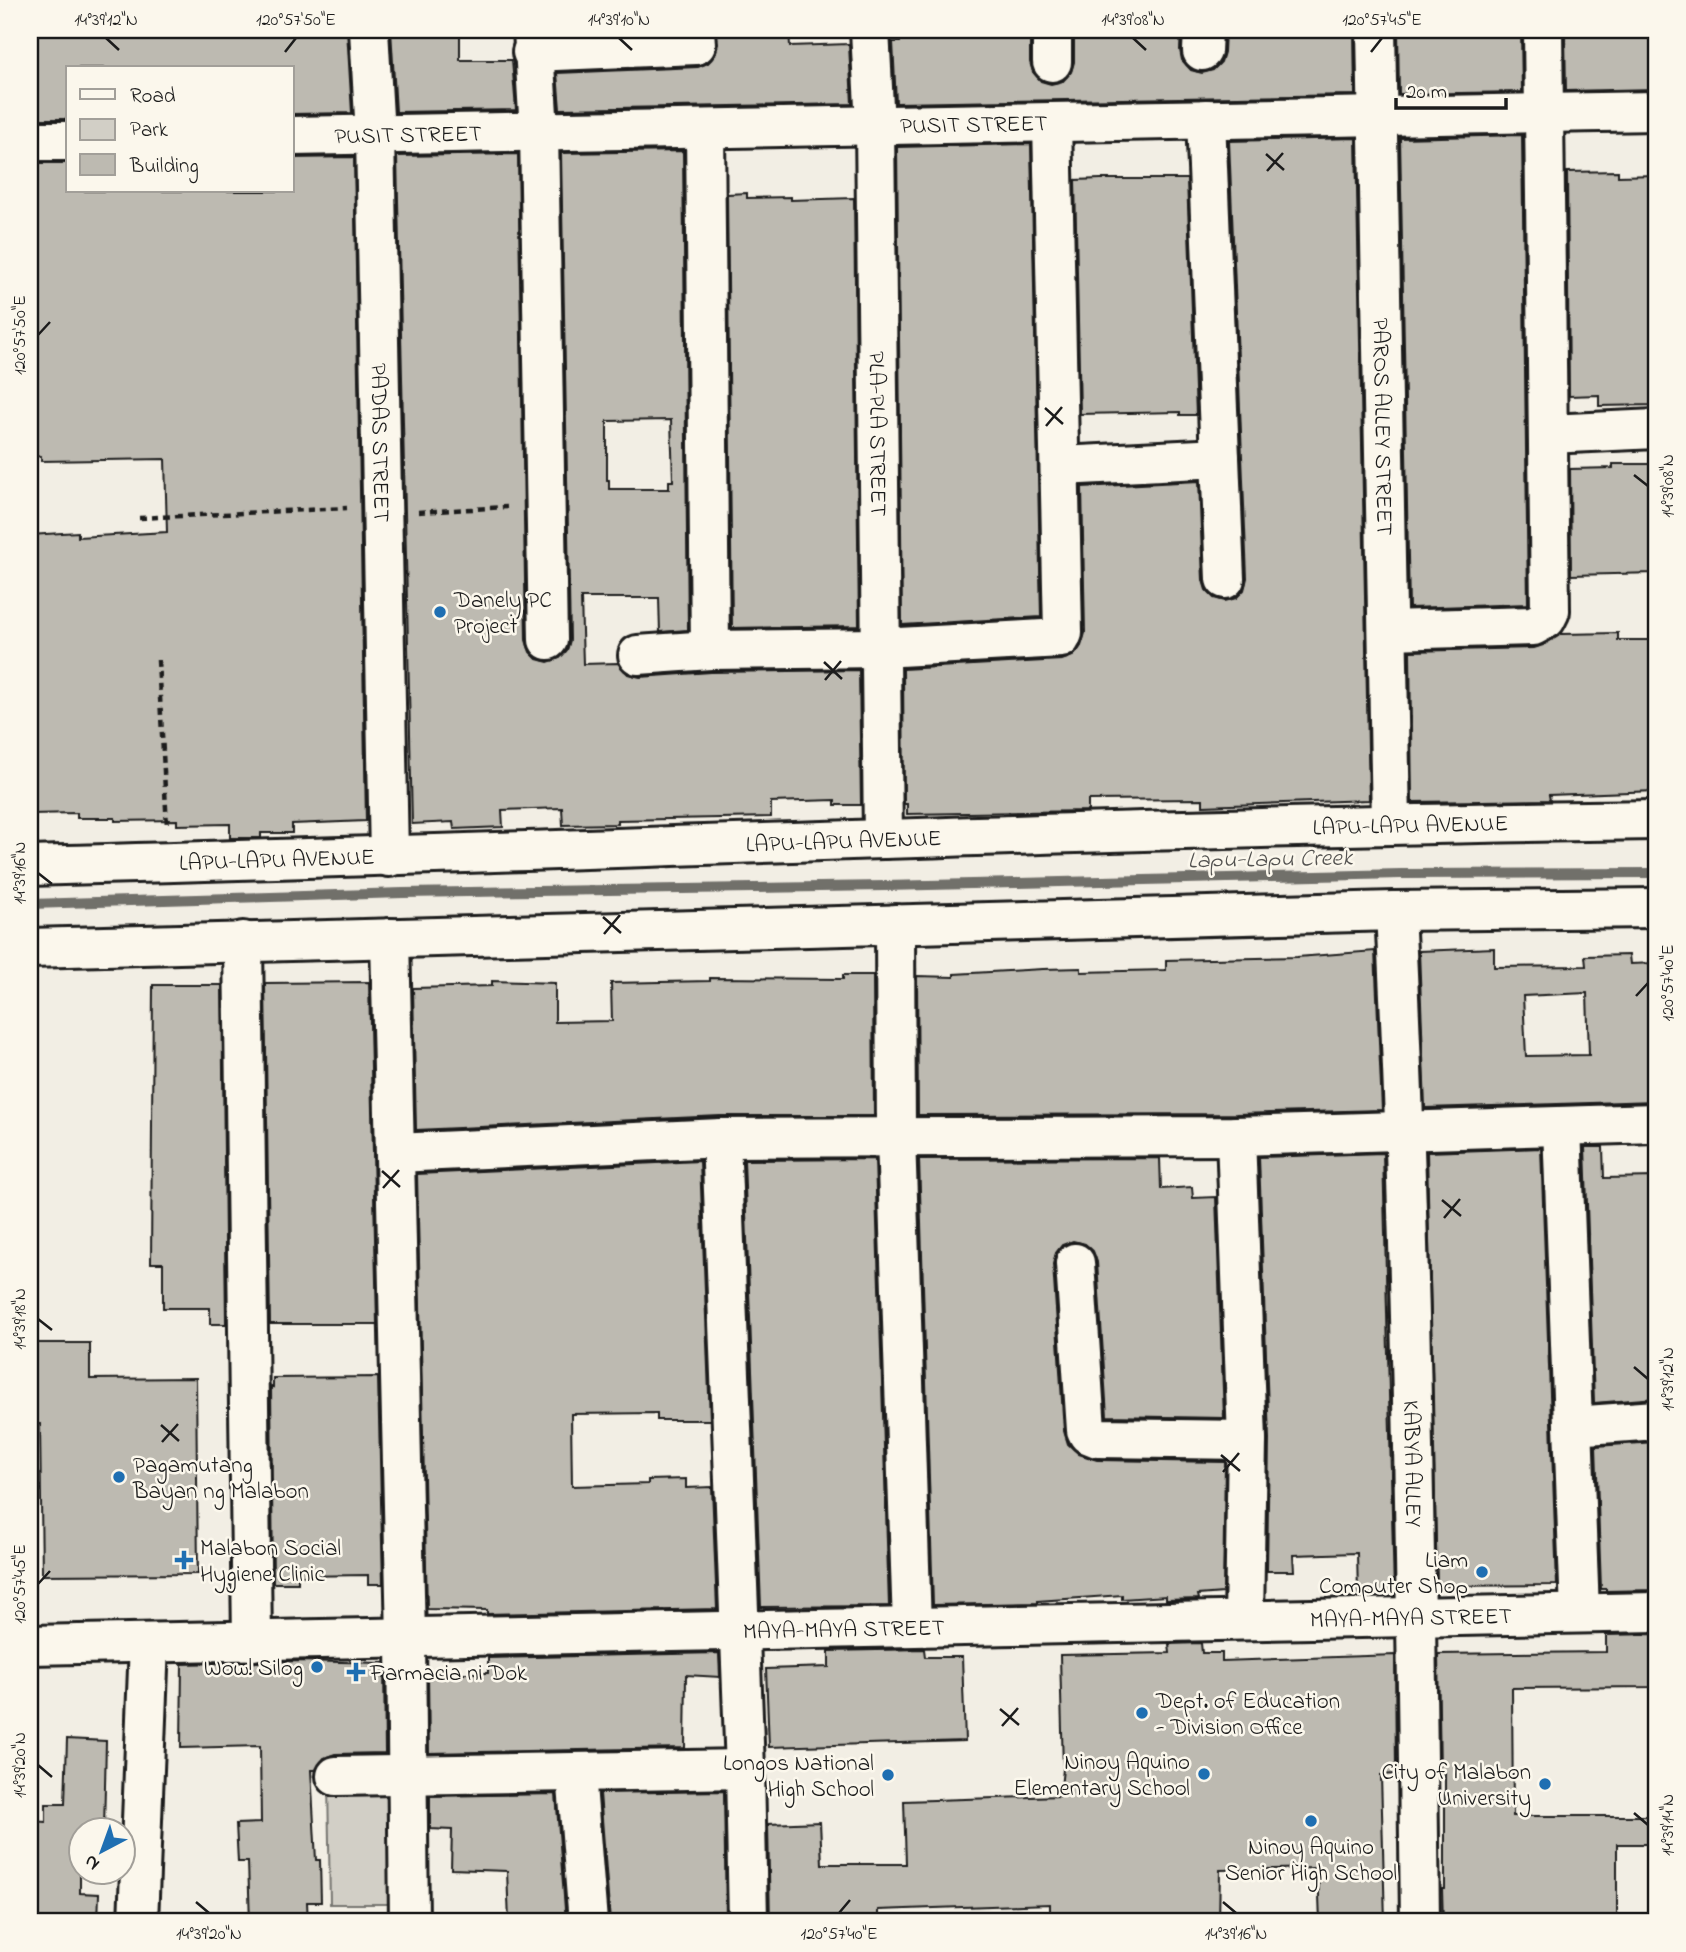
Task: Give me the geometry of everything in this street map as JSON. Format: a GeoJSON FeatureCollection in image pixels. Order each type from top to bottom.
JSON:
{"type":"FeatureCollection","features":[{"type":"Feature","properties":{"kind":"street","name":"PADAS STREET"},"geometry":{"type":"LineString","coordinates":[[369,30],[375,135],[389,857]]}},
{"type":"Feature","properties":{"kind":"street"},"geometry":{"type":"LineString","coordinates":[[548,640],[539,132],[533,41],[696,45],[695,30]]}},
{"type":"Feature","properties":{"kind":"street","name":"PLA-PLA STREET"},"geometry":{"type":"LineString","coordinates":[[870,30],[875,126],[883,839]]}},
{"type":"Feature","properties":{"kind":"street","name":"PAROS ALLEY STREET"},"geometry":{"type":"LineString","coordinates":[[1376,30],[1391,824]]}},
{"type":"Feature","properties":{"kind":"street"},"geometry":{"type":"LineString","coordinates":[[1388,631],[1539,625],[1550,611],[1543,30]]}},
{"type":"Feature","properties":{"kind":"street","name":"PUSIT STREET"},"geometry":{"type":"LineString","coordinates":[[294,136],[1656,111]]}},
{"type":"Feature","properties":{"kind":"street"},"geometry":{"type":"LineString","coordinates":[[1206,119],[1225,579]]}},
{"type":"Feature","properties":{"kind":"street"},"geometry":{"type":"LineString","coordinates":[[638,655],[710,650],[881,648],[1061,638],[1061,466],[1052,122]]}},
{"type":"Feature","properties":{"kind":"street"},"geometry":{"type":"LineString","coordinates":[[705,129],[710,650]]}},
{"type":"Feature","properties":{"kind":"street"},"geometry":{"type":"LineString","coordinates":[[30,141],[66,141]]}},
{"type":"Feature","properties":{"kind":"street"},"geometry":{"type":"LineString","coordinates":[[1548,434],[1656,429]]}},
{"type":"Feature","properties":{"kind":"street"},"geometry":{"type":"LineString","coordinates":[[1061,466],[1220,458]]}},
{"type":"Feature","properties":{"kind":"street","name":"LAPU-LAPU AVENUE"},"geometry":{"type":"LineString","coordinates":[[30,866],[1391,824],[1656,820]]}},
{"type":"Feature","properties":{"kind":"street"},"geometry":{"type":"LineString","coordinates":[[30,948],[1395,911],[1656,908]]}},
{"type":"Feature","properties":{"kind":"street","name":"KABYA ALLEY"},"geometry":{"type":"LineString","coordinates":[[1395,911],[1406,1132],[1417,1616],[1420,1922]]}},
{"type":"Feature","properties":{"kind":"street"},"geometry":{"type":"LineString","coordinates":[[895,925],[896,1138],[912,1627]]}},
{"type":"Feature","properties":{"kind":"street"},"geometry":{"type":"LineString","coordinates":[[390,938],[406,1637],[409,1922]]}},
{"type":"Feature","properties":{"kind":"street"},"geometry":{"type":"LineString","coordinates":[[243,941],[252,1641]]}},
{"type":"Feature","properties":{"kind":"street"},"geometry":{"type":"LineString","coordinates":[[396,1153],[721,1138],[1236,1136],[1656,1122]]}},
{"type":"Feature","properties":{"kind":"street"},"geometry":{"type":"LineString","coordinates":[[1562,1127],[1580,1613]]}},
{"type":"Feature","properties":{"kind":"street"},"geometry":{"type":"LineString","coordinates":[[1236,1136],[1247,1440],[1244,1620]]}},
{"type":"Feature","properties":{"kind":"street"},"geometry":{"type":"LineString","coordinates":[[721,1138],[745,1769],[748,1922]]}},
{"type":"Feature","properties":{"kind":"street"},"geometry":{"type":"LineString","coordinates":[[1074,1264],[1088,1434],[1098,1438],[1247,1440]]}},
{"type":"Feature","properties":{"kind":"street"},"geometry":{"type":"LineString","coordinates":[[1573,1426],[1656,1420]]}},
{"type":"Feature","properties":{"kind":"street","name":"MAYA-MAYA STREET"},"geometry":{"type":"LineString","coordinates":[[30,1645],[1656,1612]]}},
{"type":"Feature","properties":{"kind":"street"},"geometry":{"type":"LineString","coordinates":[[138,1922],[149,1643]]}},
{"type":"Feature","properties":{"kind":"street"},"geometry":{"type":"LineString","coordinates":[[336,1776],[745,1769]]}},
{"type":"Feature","properties":{"kind":"street"},"geometry":{"type":"LineString","coordinates":[[576,1773],[588,1922]]}},
{"type":"Feature","properties":{"kind":"path"},"geometry":{"type":"LineString","coordinates":[[139,518],[545,505]]}},
{"type":"Feature","properties":{"kind":"path"},"geometry":{"type":"LineString","coordinates":[[159,660],[169,862]]}},
{"type":"Feature","properties":{"kind":"green space"},"geometry":{"type":"Polygon","coordinates":[[[398,1781],[399,1904],[330,1904],[328,1782],[398,1781]]]}},
{"type":"Feature","properties":{"kind":"building"},"geometry":{"type":"Polygon","coordinates":[[[30,30],[347,30],[352,113],[294,114],[294,66],[66,66],[66,119],[30,119],[30,30]]]}},
{"type":"Feature","properties":{"kind":"building"},"geometry":{"type":"Polygon","coordinates":[[[391,30],[460,30],[460,60],[512,60],[516,110],[396,112],[391,30]]]}},
{"type":"Feature","properties":{"kind":"building"},"geometry":{"type":"Polygon","coordinates":[[[717,30],[789,30],[790,46],[849,44],[852,104],[560,109],[557,73],[698,67],[708,63],[715,55],[718,44],[717,30]]]}},
{"type":"Feature","properties":{"kind":"building"},"geometry":{"type":"Polygon","coordinates":[[[899,30],[1030,30],[1030,62],[1033,72],[1041,81],[1051,84],[1063,81],[1071,72],[1074,62],[1074,30],[1181,30],[1182,60],[1191,70],[1202,73],[1213,70],[1221,62],[1225,30],[1354,30],[1355,95],[896,103],[893,42],[900,42],[899,30]]]}},
{"type":"Feature","properties":{"kind":"building"},"geometry":{"type":"Polygon","coordinates":[[[1398,30],[1521,30],[1522,92],[1399,94],[1398,30]]]}},
{"type":"Feature","properties":{"kind":"building"},"geometry":{"type":"Polygon","coordinates":[[[1565,34],[1656,34],[1656,89],[1566,91],[1565,34]]]}},
{"type":"Feature","properties":{"kind":"building"},"geometry":{"type":"Polygon","coordinates":[[[1522,135],[1528,604],[1409,608],[1400,138],[1522,135]]]}},
{"type":"Feature","properties":{"kind":"building"},"geometry":{"type":"Polygon","coordinates":[[[1356,138],[1369,800],[1203,806],[1203,799],[1088,800],[1088,811],[907,814],[907,804],[904,804],[903,669],[1062,660],[1073,656],[1081,646],[1085,633],[1082,487],[1199,481],[1203,580],[1206,590],[1214,598],[1225,601],[1236,598],[1244,590],[1247,578],[1229,141],[1356,138]]]}},
{"type":"Feature","properties":{"kind":"building"},"geometry":{"type":"Polygon","coordinates":[[[1031,144],[1041,617],[902,625],[897,147],[1031,144]]]}},
{"type":"Feature","properties":{"kind":"building"},"geometry":{"type":"Polygon","coordinates":[[[683,151],[688,630],[660,632],[659,598],[581,598],[583,664],[618,663],[628,674],[640,677],[711,672],[859,670],[861,805],[835,805],[835,800],[771,802],[771,817],[618,820],[618,824],[563,825],[562,808],[502,810],[503,827],[454,829],[453,822],[412,824],[397,156],[518,154],[526,640],[530,652],[537,659],[548,662],[560,658],[567,650],[570,640],[561,153],[683,151]],[[671,420],[607,421],[609,489],[669,489],[669,481],[673,481],[671,420]]]}},
{"type":"Feature","properties":{"kind":"building"},"geometry":{"type":"Polygon","coordinates":[[[354,157],[366,821],[292,824],[292,833],[261,833],[261,838],[230,838],[230,824],[177,825],[177,820],[115,821],[115,818],[77,818],[77,813],[30,814],[30,535],[78,532],[78,537],[167,532],[165,459],[41,461],[41,456],[30,457],[30,163],[66,163],[66,192],[294,192],[294,158],[354,157]]]}},
{"type":"Feature","properties":{"kind":"building"},"geometry":{"type":"Polygon","coordinates":[[[1618,171],[1618,176],[1656,175],[1656,405],[1599,406],[1599,395],[1569,396],[1567,172],[1618,171]]]}},
{"type":"Feature","properties":{"kind":"building"},"geometry":{"type":"Polygon","coordinates":[[[1187,179],[1196,415],[1180,415],[1180,412],[1080,414],[1075,180],[1187,179]]]}},
{"type":"Feature","properties":{"kind":"building"},"geometry":{"type":"Polygon","coordinates":[[[747,193],[747,198],[854,198],[859,626],[732,628],[727,194],[747,193]]]}},
{"type":"Feature","properties":{"kind":"building"},"geometry":{"type":"Polygon","coordinates":[[[1613,464],[1656,464],[1656,573],[1571,575],[1570,469],[1613,468],[1613,464]]]}},
{"type":"Feature","properties":{"kind":"building"},"geometry":{"type":"Polygon","coordinates":[[[1618,633],[1618,640],[1656,640],[1656,791],[1549,795],[1550,800],[1412,802],[1410,651],[1534,648],[1561,634],[1618,633]]]}},
{"type":"Feature","properties":{"kind":"building"},"geometry":{"type":"Polygon","coordinates":[[[1494,948],[1494,967],[1586,966],[1585,956],[1629,955],[1630,964],[1656,963],[1656,1101],[1425,1108],[1419,951],[1494,948]],[[1587,993],[1523,996],[1526,1056],[1589,1055],[1587,993]]]}},
{"type":"Feature","properties":{"kind":"building"},"geometry":{"type":"Polygon","coordinates":[[[1375,951],[1382,1110],[1236,1114],[918,1115],[917,976],[954,977],[954,974],[1081,968],[1081,972],[1166,970],[1166,960],[1297,957],[1375,951]]]}},
{"type":"Feature","properties":{"kind":"building"},"geometry":{"type":"Polygon","coordinates":[[[843,975],[873,975],[874,1116],[720,1116],[416,1130],[413,988],[492,986],[492,981],[555,983],[555,1022],[612,1021],[611,983],[710,981],[710,978],[843,979],[843,975]]]}},
{"type":"Feature","properties":{"kind":"building"},"geometry":{"type":"Polygon","coordinates":[[[369,982],[377,1324],[270,1324],[265,983],[369,982]]]}},
{"type":"Feature","properties":{"kind":"building"},"geometry":{"type":"Polygon","coordinates":[[[153,985],[222,985],[226,1324],[210,1324],[210,1308],[163,1308],[163,1263],[151,1263],[153,985]]]}},
{"type":"Feature","properties":{"kind":"building"},"geometry":{"type":"Polygon","coordinates":[[[1585,1147],[1603,1147],[1604,1178],[1656,1177],[1656,1398],[1594,1403],[1585,1147]]]}},
{"type":"Feature","properties":{"kind":"building"},"geometry":{"type":"Polygon","coordinates":[[[1541,1148],[1557,1585],[1437,1586],[1427,1152],[1541,1148]]]}},
{"type":"Feature","properties":{"kind":"building"},"geometry":{"type":"Polygon","coordinates":[[[1383,1153],[1394,1593],[1358,1594],[1357,1553],[1293,1555],[1294,1571],[1267,1571],[1269,1439],[1259,1157],[1383,1153]]]}},
{"type":"Feature","properties":{"kind":"building"},"geometry":{"type":"Polygon","coordinates":[[[1160,1158],[1161,1189],[1192,1187],[1193,1198],[1216,1197],[1224,1418],[1107,1416],[1097,1262],[1093,1251],[1085,1244],[1073,1241],[1062,1245],[1053,1264],[1064,1431],[1068,1444],[1079,1454],[1097,1460],[1225,1462],[1223,1593],[1198,1595],[1199,1599],[1166,1600],[1166,1596],[1122,1599],[1122,1595],[1038,1603],[933,1605],[919,1159],[1160,1158]]]}},
{"type":"Feature","properties":{"kind":"building"},"geometry":{"type":"Polygon","coordinates":[[[875,1159],[889,1606],[761,1607],[744,1160],[875,1159]]]}},
{"type":"Feature","properties":{"kind":"building"},"geometry":{"type":"Polygon","coordinates":[[[700,1161],[710,1420],[657,1420],[657,1413],[571,1414],[572,1486],[648,1484],[648,1480],[686,1479],[686,1488],[712,1487],[717,1609],[487,1614],[487,1610],[427,1609],[417,1174],[700,1161]]]}},
{"type":"Feature","properties":{"kind":"building","name":"Pagamutang Bayan ng Malabon"},"geometry":{"type":"Polygon","coordinates":[[[30,1343],[90,1343],[90,1379],[196,1378],[198,1574],[42,1575],[40,1424],[30,1424],[30,1343]]]}},
{"type":"Feature","properties":{"kind":"building"},"geometry":{"type":"Polygon","coordinates":[[[378,1377],[383,1584],[368,1584],[368,1575],[298,1576],[298,1583],[273,1583],[273,1378],[378,1377]]]}},
{"type":"Feature","properties":{"kind":"building"},"geometry":{"type":"Polygon","coordinates":[[[1656,1442],[1656,1590],[1606,1591],[1601,1589],[1596,1446],[1656,1442]]]}},
{"type":"Feature","properties":{"kind":"building"},"geometry":{"type":"Polygon","coordinates":[[[1656,1634],[1656,1687],[1512,1688],[1513,1816],[1654,1816],[1655,1844],[1617,1844],[1617,1922],[1443,1922],[1445,1773],[1440,1773],[1438,1654],[1606,1652],[1606,1635],[1656,1634]]]}},
{"type":"Feature","properties":{"kind":"building","name":"Ninoy Aquino Elementary School"},"geometry":{"type":"Polygon","coordinates":[[[1201,1643],[1202,1653],[1222,1653],[1222,1661],[1395,1655],[1396,1774],[1381,1775],[1385,1922],[1320,1922],[1318,1868],[1220,1870],[1219,1922],[1050,1922],[1050,1904],[878,1910],[878,1922],[770,1922],[768,1824],[820,1822],[822,1864],[906,1864],[904,1801],[1060,1796],[1063,1769],[1060,1655],[1170,1653],[1169,1644],[1201,1643]]]}},
{"type":"Feature","properties":{"kind":"building"},"geometry":{"type":"Polygon","coordinates":[[[924,1649],[925,1657],[962,1657],[965,1741],[769,1747],[766,1669],[829,1667],[829,1651],[924,1649]]]}},
{"type":"Feature","properties":{"kind":"building"},"geometry":{"type":"Polygon","coordinates":[[[719,1653],[720,1677],[686,1675],[685,1748],[429,1753],[428,1673],[488,1673],[488,1658],[719,1653]]]}},
{"type":"Feature","properties":{"kind":"building"},"geometry":{"type":"Polygon","coordinates":[[[298,1661],[384,1663],[385,1753],[335,1754],[324,1758],[316,1770],[311,1770],[316,1860],[320,1860],[321,1902],[307,1902],[308,1922],[250,1922],[248,1862],[238,1862],[236,1824],[261,1823],[260,1746],[181,1748],[182,1664],[298,1661]]]}},
{"type":"Feature","properties":{"kind":"building"},"geometry":{"type":"Polygon","coordinates":[[[67,1739],[106,1741],[104,1815],[66,1815],[66,1885],[80,1885],[80,1893],[99,1894],[98,1922],[30,1922],[30,1821],[46,1822],[46,1804],[65,1804],[67,1739]]]}},
{"type":"Feature","properties":{"kind":"building"},"geometry":{"type":"Polygon","coordinates":[[[724,1791],[726,1922],[610,1922],[600,1793],[724,1791]]]}},
{"type":"Feature","properties":{"kind":"building"},"geometry":{"type":"Polygon","coordinates":[[[556,1794],[566,1922],[509,1922],[507,1871],[451,1869],[452,1830],[430,1829],[430,1796],[556,1794]]]}},
{"type":"Feature","properties":{"kind":"waterway","name":"Lapu-Lapu Creek"},"geometry":{"type":"LineString","coordinates":[[30,904],[403,893],[885,886],[1401,874],[1656,873]]}},
{"type":"Feature","properties":{"kind":"place","name":"Danely PC Project"},"geometry":{"type":"Point","coordinates":[440,612]}},
{"type":"Feature","properties":{"kind":"place","name":"Pagamutang Bayan ng Malabon"},"geometry":{"type":"Point","coordinates":[119,1477]}},
{"type":"Feature","properties":{"kind":"place","name":"Malabon Social Hygiene Clinic"},"geometry":{"type":"Point","coordinates":[184,1560]}},
{"type":"Feature","properties":{"kind":"place","name":"Liam Computer Shop"},"geometry":{"type":"Point","coordinates":[1482,1572]}},
{"type":"Feature","properties":{"kind":"place","name":"Wow! Silog"},"geometry":{"type":"Point","coordinates":[317,1667]}},
{"type":"Feature","properties":{"kind":"place","name":"Farmacia ni Dok"},"geometry":{"type":"Point","coordinates":[356,1672]}},
{"type":"Feature","properties":{"kind":"place","name":"Dept. of Education - Division Office"},"geometry":{"type":"Point","coordinates":[1142,1713]}},
{"type":"Feature","properties":{"kind":"place","name":"Ninoy Aquino Elementary School"},"geometry":{"type":"Point","coordinates":[1204,1774]}},
{"type":"Feature","properties":{"kind":"place","name":"Longos National High School"},"geometry":{"type":"Point","coordinates":[888,1775]}},
{"type":"Feature","properties":{"kind":"place","name":"City of Malabon University"},"geometry":{"type":"Point","coordinates":[1545,1784]}},
{"type":"Feature","properties":{"kind":"place","name":"Ninoy Aquino Senior High School"},"geometry":{"type":"Point","coordinates":[1311,1821]}}]}
